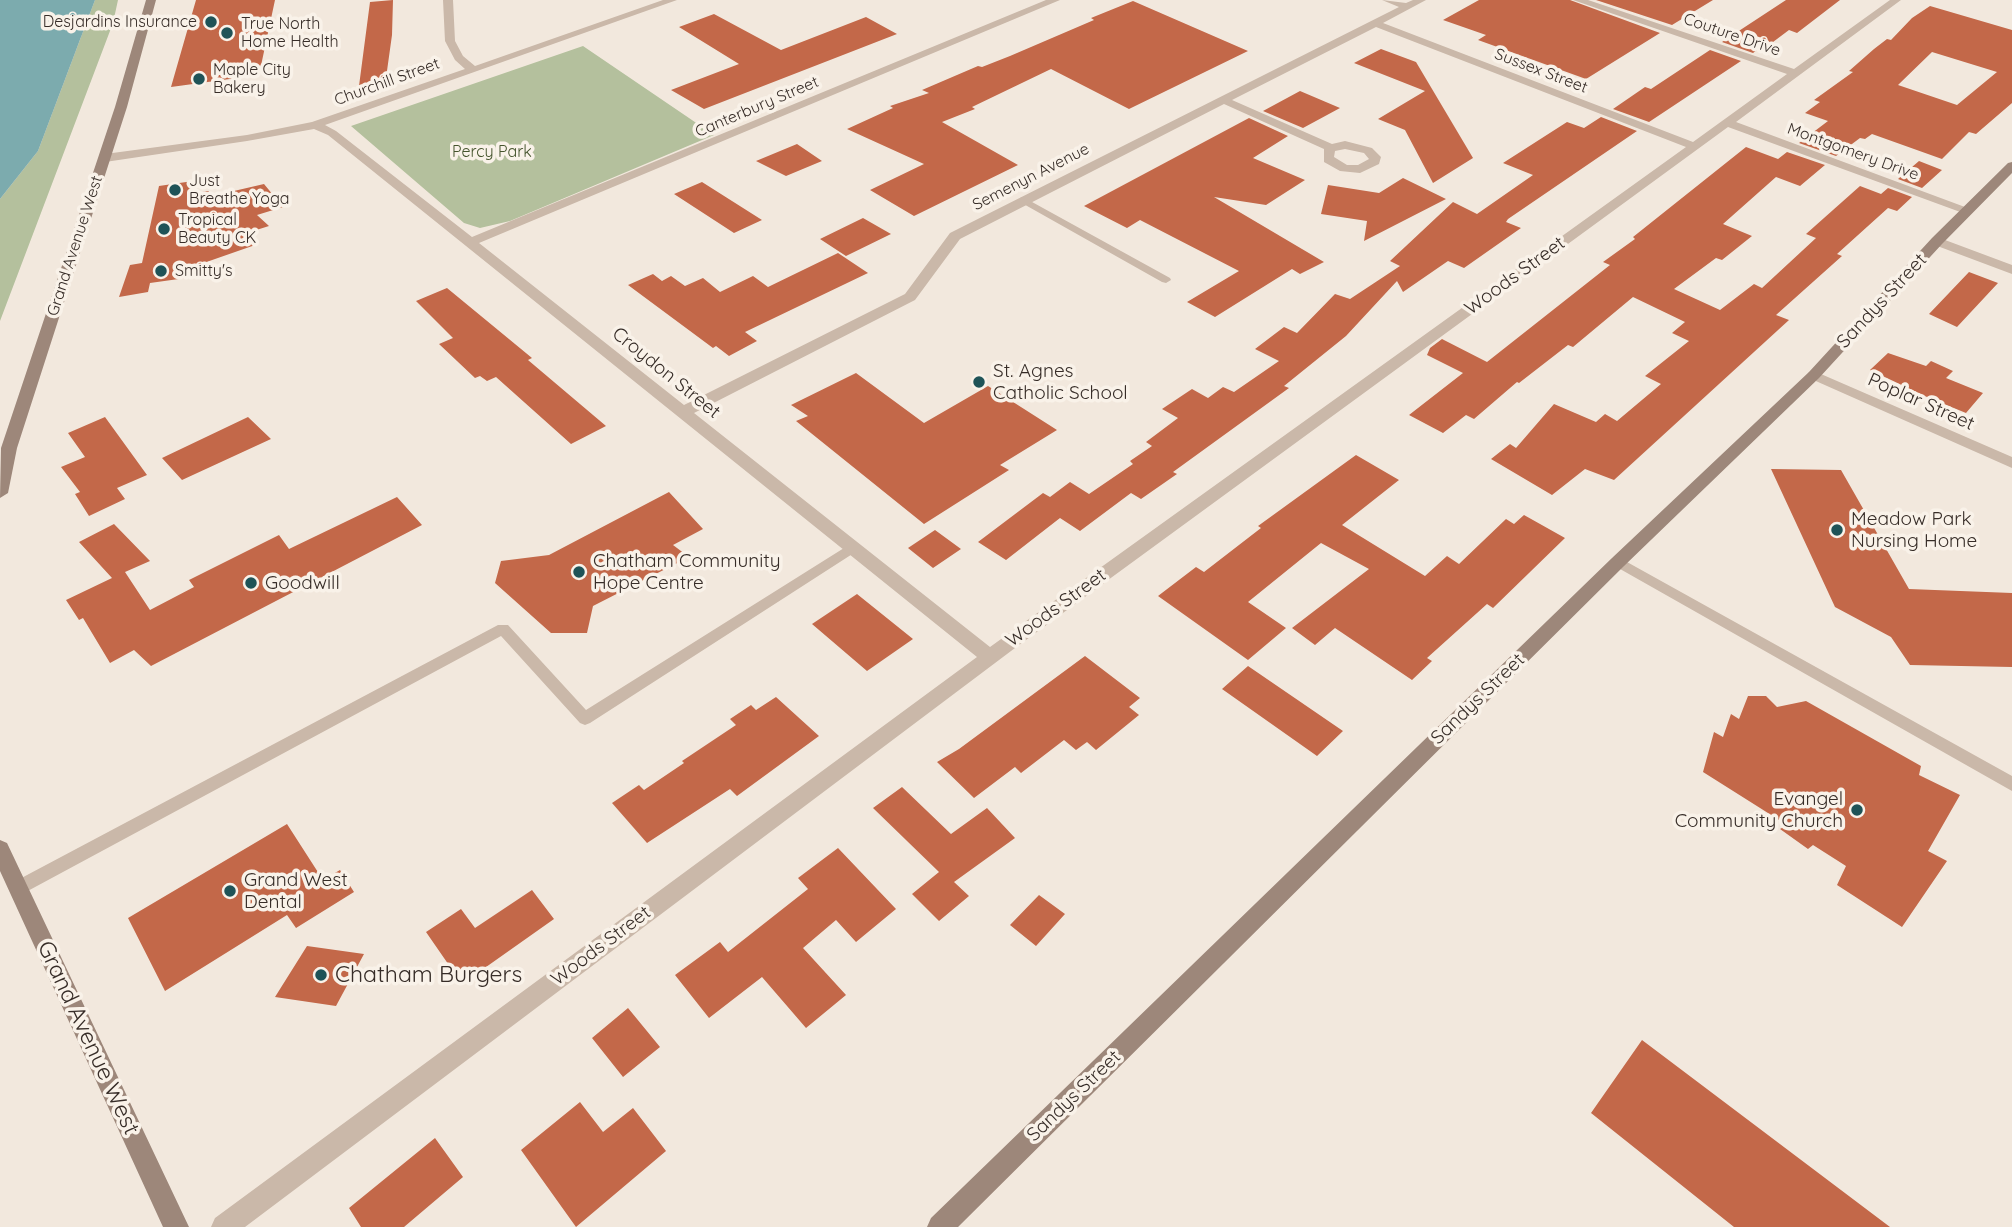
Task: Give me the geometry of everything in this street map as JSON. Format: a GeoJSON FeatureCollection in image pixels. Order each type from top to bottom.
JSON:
{"type":"FeatureCollection","features":[{"type":"Feature","properties":{"kind":"street","name":"Grand Avenue West"},"geometry":{"type":"LineString","coordinates":[[0,493],[9,448],[104,158],[151,0]]}},
{"type":"Feature","properties":{"kind":"street"},"geometry":{"type":"LineString","coordinates":[[448,0],[450,41],[459,58],[471,68]]}},
{"type":"Feature","properties":{"kind":"street","name":"Churchill Street"},"geometry":{"type":"LineString","coordinates":[[104,158],[247,138],[315,125],[471,68],[672,0]]}},
{"type":"Feature","properties":{"kind":"street","name":"Canterbury Street"},"geometry":{"type":"LineString","coordinates":[[470,242],[1055,0]]}},
{"type":"Feature","properties":{"kind":"street"},"geometry":{"type":"LineString","coordinates":[[1387,0],[1407,7]]}},
{"type":"Feature","properties":{"kind":"street","name":"Semenyn Avenue"},"geometry":{"type":"LineString","coordinates":[[681,413],[909,297],[955,236],[1421,0]]}},
{"type":"Feature","properties":{"kind":"street","name":"Couture Drive"},"geometry":{"type":"LineString","coordinates":[[1578,0],[1796,73]]}},
{"type":"Feature","properties":{"kind":"street","name":"Woods Street"},"geometry":{"type":"LineString","coordinates":[[224,1227],[989,657],[1896,0]]}},
{"type":"Feature","properties":{"kind":"street","name":"Sussex Street"},"geometry":{"type":"LineString","coordinates":[[1377,24],[1693,146]]}},
{"type":"Feature","properties":{"kind":"street"},"geometry":{"type":"LineString","coordinates":[[1221,99],[1331,148]]}},
{"type":"Feature","properties":{"kind":"street","name":"Montgomery Drive"},"geometry":{"type":"LineString","coordinates":[[1728,123],[1967,210]]}},
{"type":"Feature","properties":{"kind":"street","name":"Croydon Street"},"geometry":{"type":"LineString","coordinates":[[315,125],[332,133],[989,657]]}},
{"type":"Feature","properties":{"kind":"street","name":"Sandys Street"},"geometry":{"type":"LineString","coordinates":[[940,1227],[1618,562],[1814,375],[1967,210],[2012,166]]}},
{"type":"Feature","properties":{"kind":"street"},"geometry":{"type":"LineString","coordinates":[[1937,242],[2012,270]]}},
{"type":"Feature","properties":{"kind":"street","name":"Poplar Street"},"geometry":{"type":"LineString","coordinates":[[1814,375],[2012,463]]}},
{"type":"Feature","properties":{"kind":"street","name":"Grand Avenue West"},"geometry":{"type":"LineString","coordinates":[[7,870],[176,1227]]}},
{"type":"Feature","properties":{"kind":"lane"},"geometry":{"type":"LineString","coordinates":[[1023,200],[1167,280]]}},
{"type":"Feature","properties":{"kind":"lane"},"geometry":{"type":"LineString","coordinates":[[7,870],[503,629],[585,719],[852,548]]}},
{"type":"Feature","properties":{"kind":"lane"},"geometry":{"type":"LineString","coordinates":[[1618,562],[2012,784]]}},
{"type":"Feature","properties":{"kind":"green space"},"geometry":{"type":"Polygon","coordinates":[[[95,0],[118,0],[113,23],[0,321],[0,199],[38,151],[95,0]]]}},
{"type":"Feature","properties":{"kind":"green space","name":"Percy Park"},"geometry":{"type":"Polygon","coordinates":[[[583,46],[714,135],[510,221],[480,228],[464,223],[351,126],[583,46]]]}},
{"type":"Feature","properties":{"kind":"water"},"geometry":{"type":"Polygon","coordinates":[[[0,0],[95,0],[38,151],[0,199],[0,0]]]}},
{"type":"Feature","properties":{"kind":"building"},"geometry":{"type":"Polygon","coordinates":[[[196,0],[275,0],[259,75],[171,87],[196,0]]]}},
{"type":"Feature","properties":{"kind":"building"},"geometry":{"type":"Polygon","coordinates":[[[393,0],[392,35],[386,78],[359,86],[370,2],[393,0]]]}},
{"type":"Feature","properties":{"kind":"building"},"geometry":{"type":"Polygon","coordinates":[[[1479,0],[1570,0],[1660,33],[1586,79],[1478,40],[1486,35],[1443,20],[1479,0]]]}},
{"type":"Feature","properties":{"kind":"building"},"geometry":{"type":"Polygon","coordinates":[[[1596,0],[1713,0],[1672,25],[1596,0]]]}},
{"type":"Feature","properties":{"kind":"building"},"geometry":{"type":"Polygon","coordinates":[[[1786,0],[1840,0],[1797,33],[1789,30],[1753,53],[1722,42],[1786,0]]]}},
{"type":"Feature","properties":{"kind":"building"},"geometry":{"type":"Polygon","coordinates":[[[1133,1],[1248,51],[1129,109],[1051,69],[972,107],[975,109],[942,122],[1018,165],[914,216],[870,190],[924,164],[847,129],[893,108],[890,106],[929,93],[922,90],[978,66],[982,67],[1010,56],[1133,1]]]}},
{"type":"Feature","properties":{"kind":"building"},"geometry":{"type":"Polygon","coordinates":[[[1930,6],[2012,30],[2012,103],[1976,134],[1969,132],[1942,159],[1872,134],[1865,139],[1860,138],[1836,156],[1799,143],[1828,121],[1805,113],[1820,102],[1814,100],[1853,72],[1849,71],[1887,39],[1891,40],[1912,18],[1930,6]],[[1932,52],[1898,85],[1957,105],[1997,72],[1932,52]]]}},
{"type":"Feature","properties":{"kind":"building"},"geometry":{"type":"Polygon","coordinates":[[[714,14],[781,50],[866,17],[897,34],[704,109],[671,90],[739,64],[679,27],[714,14]]]}},
{"type":"Feature","properties":{"kind":"building"},"geometry":{"type":"Polygon","coordinates":[[[1381,49],[1416,62],[1473,158],[1433,183],[1405,130],[1378,119],[1425,91],[1354,63],[1381,49]]]}},
{"type":"Feature","properties":{"kind":"building"},"geometry":{"type":"Polygon","coordinates":[[[1710,50],[1741,61],[1649,122],[1613,109],[1645,87],[1651,89],[1710,50]]]}},
{"type":"Feature","properties":{"kind":"building"},"geometry":{"type":"Polygon","coordinates":[[[1300,91],[1340,108],[1303,128],[1263,111],[1300,91]]]}},
{"type":"Feature","properties":{"kind":"building"},"geometry":{"type":"Polygon","coordinates":[[[1601,117],[1637,131],[1508,219],[1506,222],[1521,228],[1464,268],[1448,261],[1403,292],[1397,281],[1346,336],[1284,386],[1289,388],[1173,472],[1177,474],[1141,499],[1131,493],[1080,531],[1060,518],[1006,560],[978,542],[1043,493],[1050,497],[1070,482],[1089,494],[1133,464],[1130,461],[1152,446],[1146,442],[1178,418],[1162,409],[1192,389],[1208,398],[1223,387],[1234,392],[1279,361],[1255,349],[1284,327],[1297,333],[1335,294],[1350,299],[1400,266],[1390,261],[1453,202],[1477,214],[1533,175],[1503,163],[1567,122],[1584,128],[1601,117]]]}},
{"type":"Feature","properties":{"kind":"building"},"geometry":{"type":"Polygon","coordinates":[[[1249,118],[1288,136],[1253,158],[1305,180],[1266,205],[1214,197],[1324,262],[1300,274],[1292,269],[1215,317],[1187,302],[1239,271],[1140,220],[1127,228],[1084,206],[1249,118]]]}},
{"type":"Feature","properties":{"kind":"building"},"geometry":{"type":"Polygon","coordinates":[[[797,144],[822,161],[786,176],[756,161],[797,144]]]}},
{"type":"Feature","properties":{"kind":"building"},"geometry":{"type":"Polygon","coordinates":[[[1746,147],[1778,159],[1787,152],[1825,165],[1800,186],[1776,177],[1723,224],[1752,236],[1722,260],[1716,258],[1674,289],[1720,310],[1754,284],[1762,288],[1816,238],[1806,234],[1860,186],[1881,194],[1888,188],[1912,197],[1897,211],[1888,208],[1837,254],[1842,256],[1776,315],[1789,320],[1614,480],[1585,469],[1552,495],[1491,459],[1510,444],[1516,448],[1554,404],[1596,422],[1605,414],[1617,421],[1661,384],[1645,376],[1689,341],[1672,333],[1685,322],[1633,297],[1573,347],[1568,345],[1517,382],[1474,419],[1466,415],[1443,433],[1409,415],[1463,373],[1427,355],[1430,348],[1442,339],[1487,362],[1610,265],[1603,262],[1635,239],[1633,237],[1746,147]]]}},
{"type":"Feature","properties":{"kind":"building"},"geometry":{"type":"Polygon","coordinates":[[[1919,161],[1942,170],[1922,188],[1898,179],[1919,161]]]}},
{"type":"Feature","properties":{"kind":"building"},"geometry":{"type":"Polygon","coordinates":[[[1403,178],[1446,199],[1364,241],[1367,221],[1321,214],[1328,185],[1379,193],[1403,178]]]}},
{"type":"Feature","properties":{"kind":"building"},"geometry":{"type":"Polygon","coordinates":[[[193,181],[189,194],[209,191],[208,197],[264,184],[283,207],[257,215],[269,226],[250,232],[258,244],[195,266],[193,277],[150,283],[148,292],[119,297],[130,265],[142,263],[159,186],[193,181]]]}},
{"type":"Feature","properties":{"kind":"building"},"geometry":{"type":"Polygon","coordinates":[[[702,182],[762,220],[734,233],[674,194],[702,182]]]}},
{"type":"Feature","properties":{"kind":"building"},"geometry":{"type":"Polygon","coordinates":[[[863,218],[891,234],[846,256],[820,239],[863,218]]]}},
{"type":"Feature","properties":{"kind":"building"},"geometry":{"type":"Polygon","coordinates":[[[838,253],[868,273],[745,332],[757,341],[729,356],[716,346],[713,348],[628,285],[653,274],[662,281],[671,276],[685,286],[703,278],[720,292],[753,276],[768,287],[838,253]]]}},
{"type":"Feature","properties":{"kind":"building"},"geometry":{"type":"Polygon","coordinates":[[[1969,272],[1998,283],[1957,327],[1929,314],[1969,272]]]}},
{"type":"Feature","properties":{"kind":"building"},"geometry":{"type":"Polygon","coordinates":[[[447,288],[532,358],[528,360],[606,426],[571,444],[496,377],[487,381],[480,376],[475,378],[439,344],[453,338],[416,301],[447,288]]]}},
{"type":"Feature","properties":{"kind":"building"},"geometry":{"type":"Polygon","coordinates":[[[1888,353],[1926,366],[1931,361],[1953,371],[1946,378],[1983,393],[1966,413],[1927,397],[1870,370],[1888,353]]]}},
{"type":"Feature","properties":{"kind":"building"},"geometry":{"type":"Polygon","coordinates":[[[856,373],[924,423],[988,386],[1057,430],[1000,465],[1009,470],[924,524],[796,421],[808,416],[791,405],[856,373]]]}},
{"type":"Feature","properties":{"kind":"building"},"geometry":{"type":"Polygon","coordinates":[[[105,417],[147,475],[117,488],[125,499],[89,516],[75,494],[80,492],[61,467],[85,457],[68,433],[105,417]]]}},
{"type":"Feature","properties":{"kind":"building"},"geometry":{"type":"Polygon","coordinates":[[[248,417],[271,439],[182,480],[162,458],[248,417]]]}},
{"type":"Feature","properties":{"kind":"building"},"geometry":{"type":"Polygon","coordinates":[[[1356,455],[1399,480],[1342,525],[1425,576],[1447,556],[1459,564],[1506,519],[1514,524],[1524,515],[1565,538],[1493,608],[1487,604],[1427,658],[1432,661],[1412,680],[1335,628],[1315,645],[1292,628],[1369,569],[1321,543],[1248,602],[1286,628],[1248,660],[1158,596],[1196,567],[1204,572],[1261,528],[1258,526],[1356,455]]]}},
{"type":"Feature","properties":{"kind":"building","name":"Meadow Park Nursing Home"},"geometry":{"type":"Polygon","coordinates":[[[1771,469],[1841,470],[1909,589],[2012,593],[2012,667],[1910,665],[1891,637],[1835,607],[1771,469]]]}},
{"type":"Feature","properties":{"kind":"building","name":"Chatham Community Hope Centre"},"geometry":{"type":"Polygon","coordinates":[[[669,492],[703,529],[673,545],[689,557],[593,606],[587,633],[551,633],[495,583],[501,561],[549,555],[669,492]]]}},
{"type":"Feature","properties":{"kind":"building","name":"Goodwill"},"geometry":{"type":"Polygon","coordinates":[[[397,497],[422,525],[151,666],[134,650],[110,663],[83,618],[79,620],[66,600],[112,578],[79,542],[114,524],[150,561],[125,572],[150,610],[194,587],[189,580],[279,535],[289,549],[397,497]]]}},
{"type":"Feature","properties":{"kind":"building"},"geometry":{"type":"Polygon","coordinates":[[[935,530],[961,549],[933,568],[908,548],[935,530]]]}},
{"type":"Feature","properties":{"kind":"building"},"geometry":{"type":"Polygon","coordinates":[[[857,594],[913,639],[867,671],[812,624],[857,594]]]}},
{"type":"Feature","properties":{"kind":"building"},"geometry":{"type":"Polygon","coordinates":[[[1085,656],[1140,698],[1129,707],[1139,715],[1096,750],[1087,742],[1076,750],[1064,740],[1021,773],[1015,767],[974,798],[937,762],[959,749],[1085,656]]]}},
{"type":"Feature","properties":{"kind":"building"},"geometry":{"type":"Polygon","coordinates":[[[1248,666],[1343,731],[1317,756],[1222,689],[1248,666]]]}},
{"type":"Feature","properties":{"kind":"building","name":"Evangel Community Church"},"geometry":{"type":"Polygon","coordinates":[[[1748,696],[1766,696],[1777,707],[1806,701],[1921,766],[1919,775],[1960,795],[1928,851],[1947,861],[1902,927],[1837,885],[1846,866],[1813,845],[1808,849],[1780,829],[1787,825],[1703,772],[1714,732],[1723,737],[1731,714],[1739,719],[1748,696]]]}},
{"type":"Feature","properties":{"kind":"building"},"geometry":{"type":"Polygon","coordinates":[[[776,697],[819,736],[737,796],[730,789],[647,843],[612,803],[639,785],[644,790],[684,763],[682,761],[736,725],[730,719],[751,705],[756,710],[776,697]]]}},
{"type":"Feature","properties":{"kind":"building"},"geometry":{"type":"Polygon","coordinates":[[[902,787],[951,834],[987,808],[1015,838],[954,882],[969,896],[939,921],[912,894],[939,872],[873,808],[902,787]]]}},
{"type":"Feature","properties":{"kind":"building","name":"Grand West Dental"},"geometry":{"type":"Polygon","coordinates":[[[287,824],[323,880],[340,870],[354,892],[296,928],[287,915],[165,991],[128,918],[287,824]]]}},
{"type":"Feature","properties":{"kind":"building"},"geometry":{"type":"Polygon","coordinates":[[[838,848],[896,909],[856,942],[836,920],[803,948],[846,995],[806,1028],[762,977],[709,1018],[675,975],[720,942],[728,952],[808,889],[798,878],[838,848]]]}},
{"type":"Feature","properties":{"kind":"building"},"geometry":{"type":"Polygon","coordinates":[[[532,890],[554,919],[462,984],[426,932],[461,909],[475,928],[532,890]]]}},
{"type":"Feature","properties":{"kind":"building"},"geometry":{"type":"Polygon","coordinates":[[[1039,895],[1065,914],[1036,946],[1010,925],[1039,895]]]}},
{"type":"Feature","properties":{"kind":"building","name":"Chatham Burgers"},"geometry":{"type":"Polygon","coordinates":[[[307,946],[364,954],[336,1006],[275,997],[307,946]]]}},
{"type":"Feature","properties":{"kind":"building"},"geometry":{"type":"Polygon","coordinates":[[[628,1008],[660,1047],[623,1077],[592,1038],[628,1008]]]}},
{"type":"Feature","properties":{"kind":"building"},"geometry":{"type":"Polygon","coordinates":[[[1642,1040],[1890,1227],[1734,1227],[1591,1113],[1642,1040]]]}},
{"type":"Feature","properties":{"kind":"building"},"geometry":{"type":"Polygon","coordinates":[[[580,1102],[603,1132],[633,1108],[666,1151],[576,1227],[521,1150],[580,1102]]]}},
{"type":"Feature","properties":{"kind":"building"},"geometry":{"type":"Polygon","coordinates":[[[435,1138],[463,1177],[404,1227],[361,1227],[349,1208],[435,1138]]]}},
{"type":"Feature","properties":{"kind":"place","name":"Desjardins Insurance"},"geometry":{"type":"Point","coordinates":[211,22]}},
{"type":"Feature","properties":{"kind":"place","name":"True North Home Health"},"geometry":{"type":"Point","coordinates":[227,33]}},
{"type":"Feature","properties":{"kind":"place","name":"Maple City Bakery"},"geometry":{"type":"Point","coordinates":[199,79]}},
{"type":"Feature","properties":{"kind":"place","name":"Just Breathe Yoga"},"geometry":{"type":"Point","coordinates":[175,190]}},
{"type":"Feature","properties":{"kind":"place","name":"Tropical Beauty CK"},"geometry":{"type":"Point","coordinates":[164,229]}},
{"type":"Feature","properties":{"kind":"place","name":"Smitty's"},"geometry":{"type":"Point","coordinates":[161,271]}},
{"type":"Feature","properties":{"kind":"place","name":"St. Agnes Catholic School"},"geometry":{"type":"Point","coordinates":[979,382]}},
{"type":"Feature","properties":{"kind":"place","name":"Meadow Park Nursing Home"},"geometry":{"type":"Point","coordinates":[1837,530]}},
{"type":"Feature","properties":{"kind":"place","name":"Chatham Community Hope Centre"},"geometry":{"type":"Point","coordinates":[579,572]}},
{"type":"Feature","properties":{"kind":"place","name":"Goodwill"},"geometry":{"type":"Point","coordinates":[251,583]}},
{"type":"Feature","properties":{"kind":"place","name":"Evangel Community Church"},"geometry":{"type":"Point","coordinates":[1857,810]}},
{"type":"Feature","properties":{"kind":"place","name":"Grand West Dental"},"geometry":{"type":"Point","coordinates":[230,891]}},
{"type":"Feature","properties":{"kind":"place","name":"Chatham Burgers"},"geometry":{"type":"Point","coordinates":[321,975]}}]}
